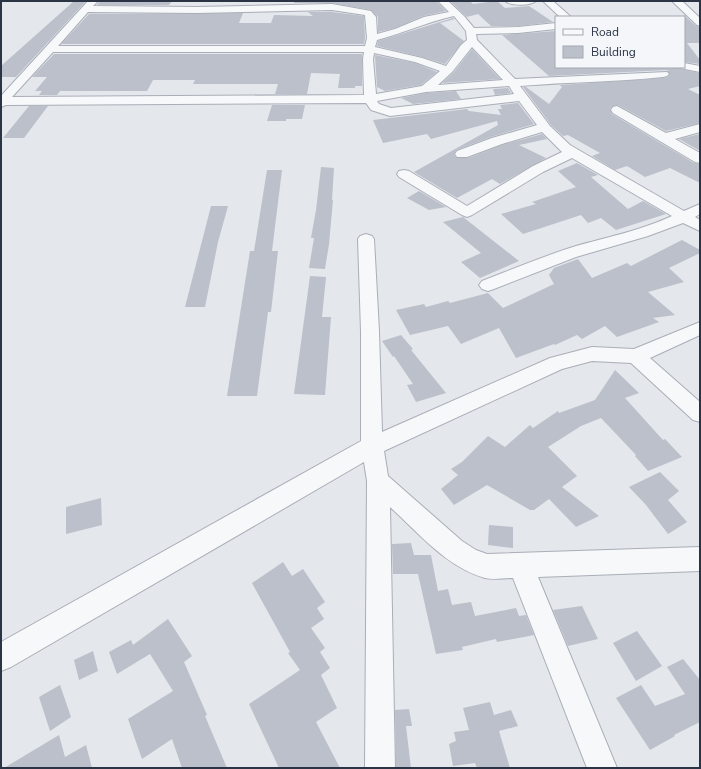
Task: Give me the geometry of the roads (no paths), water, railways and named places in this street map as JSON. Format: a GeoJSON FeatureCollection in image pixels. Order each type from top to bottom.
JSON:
{"type":"FeatureCollection","features":[{"type":"Feature","properties":{"kind":"street"},"geometry":{"type":"LineString","coordinates":[[443,1],[456,13],[472,36],[512,83],[544,127],[565,148],[700,226]]}},
{"type":"Feature","properties":{"kind":"street"},"geometry":{"type":"LineString","coordinates":[[510,1],[531,1]]}},
{"type":"Feature","properties":{"kind":"street"},"geometry":{"type":"LineString","coordinates":[[548,1],[565,16]]}},
{"type":"Feature","properties":{"kind":"street"},"geometry":{"type":"LineString","coordinates":[[677,1],[700,23]]}},
{"type":"Feature","properties":{"kind":"street"},"geometry":{"type":"LineString","coordinates":[[332,7],[362,2]]}},
{"type":"Feature","properties":{"kind":"street"},"geometry":{"type":"LineString","coordinates":[[2,102],[89,5],[332,7],[368,13],[371,17],[372,38],[371,50],[368,59],[370,99],[375,107],[390,112],[522,97]]}},
{"type":"Feature","properties":{"kind":"street"},"geometry":{"type":"LineString","coordinates":[[372,38],[398,31],[427,19],[456,13]]}},
{"type":"Feature","properties":{"kind":"street"},"geometry":{"type":"LineString","coordinates":[[472,36],[555,26]]}},
{"type":"Feature","properties":{"kind":"street"},"geometry":{"type":"LineString","coordinates":[[426,89],[448,70],[472,36]]}},
{"type":"Feature","properties":{"kind":"street"},"geometry":{"type":"LineString","coordinates":[[50,48],[371,50],[418,60],[448,70]]}},
{"type":"Feature","properties":{"kind":"street"},"geometry":{"type":"LineString","coordinates":[[685,66],[700,69]]}},
{"type":"Feature","properties":{"kind":"street"},"geometry":{"type":"LineString","coordinates":[[2,102],[370,99],[426,89],[620,78],[663,74]]}},
{"type":"Feature","properties":{"kind":"street"},"geometry":{"type":"LineString","coordinates":[[617,110],[700,159]]}},
{"type":"Feature","properties":{"kind":"street"},"geometry":{"type":"LineString","coordinates":[[462,154],[497,141],[544,127]]}},
{"type":"Feature","properties":{"kind":"street"},"geometry":{"type":"LineString","coordinates":[[663,138],[700,128]]}},
{"type":"Feature","properties":{"kind":"street"},"geometry":{"type":"LineString","coordinates":[[404,174],[467,212],[538,169],[573,152]]}},
{"type":"Feature","properties":{"kind":"street"},"geometry":{"type":"LineString","coordinates":[[488,285],[582,250],[638,234],[685,217],[700,208]]}},
{"type":"Feature","properties":{"kind":"street"},"geometry":{"type":"LineString","coordinates":[[366,239],[370,331],[372,446],[378,481],[380,768]]}},
{"type":"Feature","properties":{"kind":"street"},"geometry":{"type":"LineString","coordinates":[[1,657],[372,446],[557,362],[592,354],[636,356],[700,328]]}},
{"type":"Feature","properties":{"kind":"street"},"geometry":{"type":"LineString","coordinates":[[636,356],[700,414]]}},
{"type":"Feature","properties":{"kind":"street"},"geometry":{"type":"LineString","coordinates":[[378,481],[453,549],[469,560],[487,566],[700,559]]}},
{"type":"Feature","properties":{"kind":"street"},"geometry":{"type":"LineString","coordinates":[[521,566],[602,768]]}}]}
